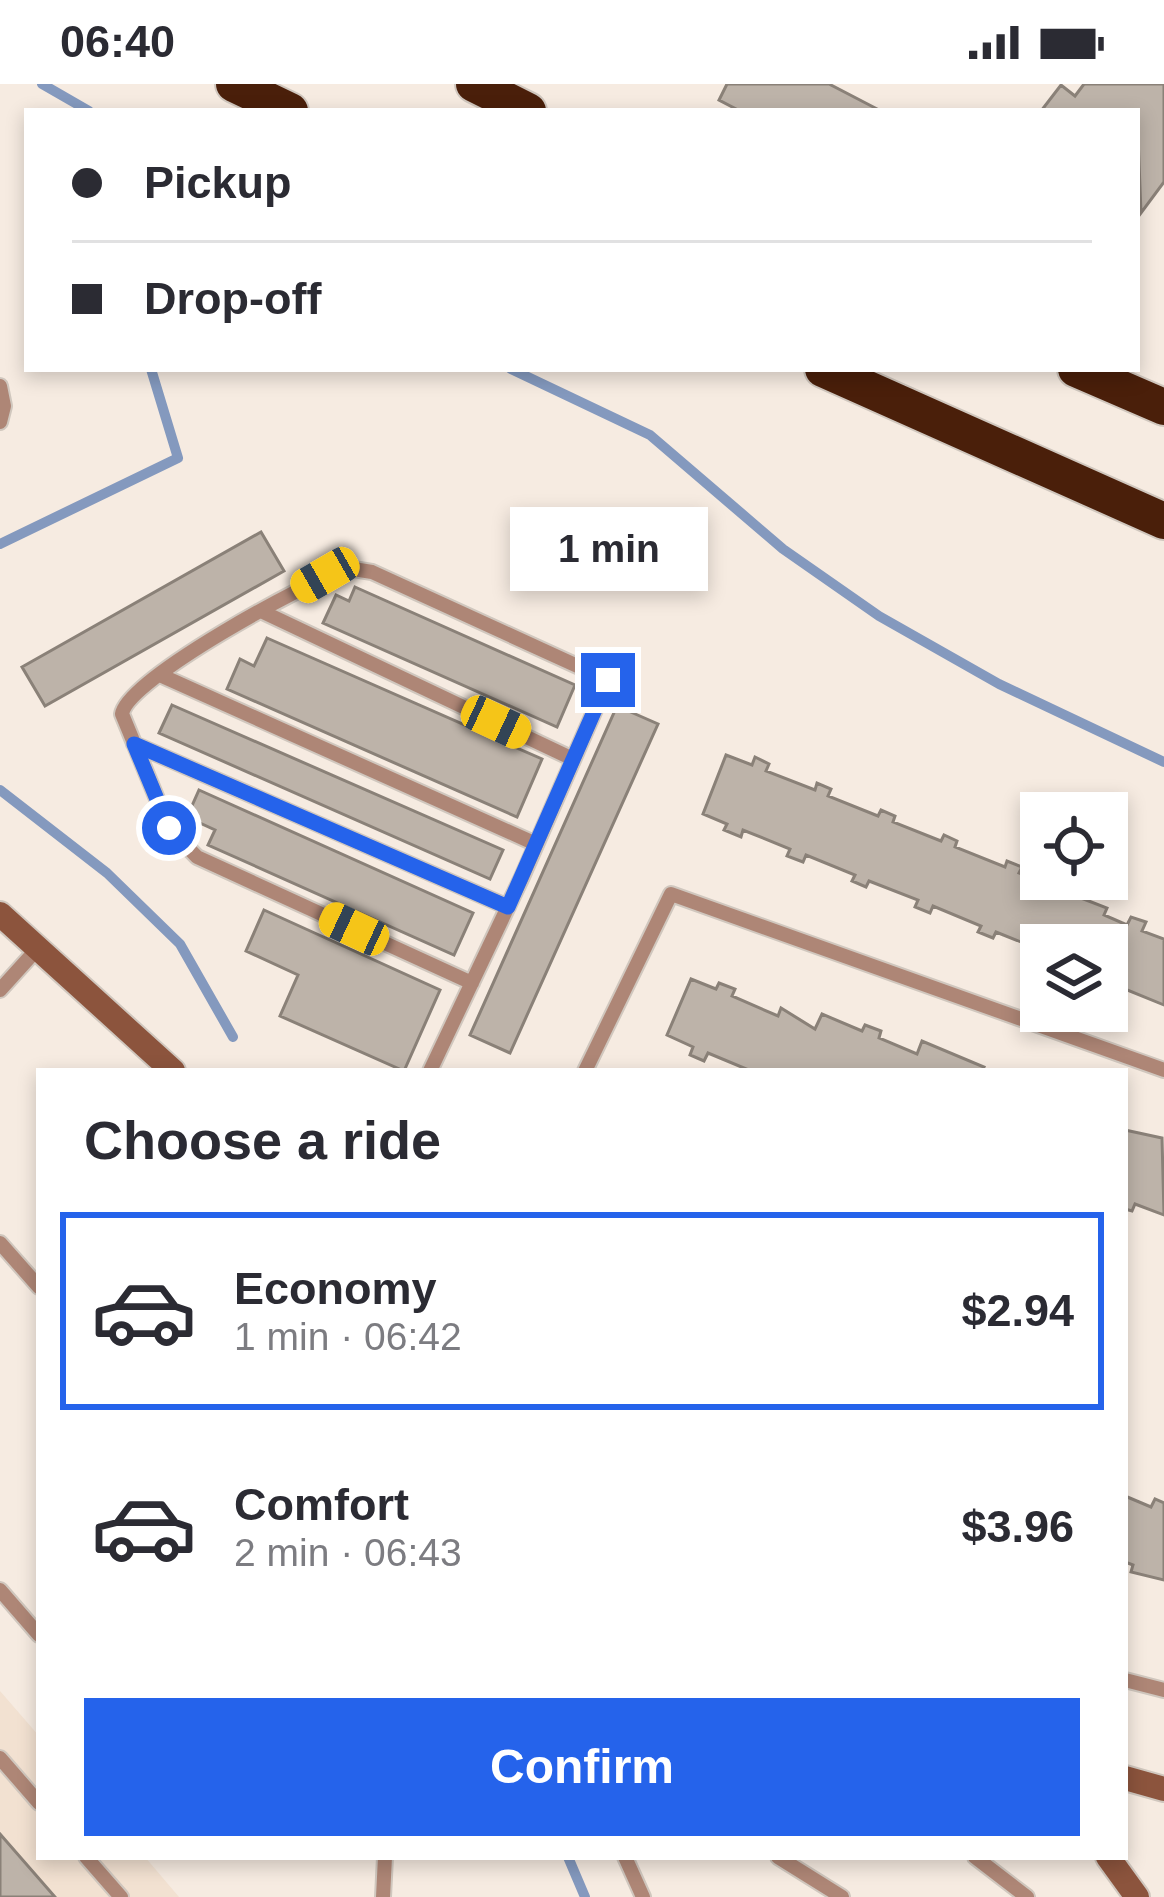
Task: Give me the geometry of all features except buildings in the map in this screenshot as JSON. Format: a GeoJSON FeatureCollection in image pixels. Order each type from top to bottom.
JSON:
{"type":"FeatureCollection","features":[{"type":"Feature","properties":{"kind":"highway"},"geometry":{"type":"LineString","coordinates":[[234,84],[284,108]]}},
{"type":"Feature","properties":{"kind":"highway"},"geometry":{"type":"LineString","coordinates":[[473,84],[522,108]]}},
{"type":"Feature","properties":{"kind":"highway"},"geometry":{"type":"LineString","coordinates":[[830,372],[1164,521]]}},
{"type":"Feature","properties":{"kind":"highway"},"geometry":{"type":"LineString","coordinates":[[1083,372],[1164,406]]}},
{"type":"Feature","properties":{"kind":"street"},"geometry":{"type":"LineString","coordinates":[[0,914],[170,1068]]}},
{"type":"Feature","properties":{"kind":"street"},"geometry":{"type":"LineString","coordinates":[[1128,1779],[1164,1790]]}},
{"type":"Feature","properties":{"kind":"street"},"geometry":{"type":"LineString","coordinates":[[1110,1860],[1137,1897]]}},
{"type":"Feature","properties":{"kind":"lane"},"geometry":{"type":"LineString","coordinates":[[0,386],[0,422]]}},
{"type":"Feature","properties":{"kind":"lane"},"geometry":{"type":"LineString","coordinates":[[431,1068],[472,983],[508,907],[608,680],[372,572],[347,568],[325,575],[160,675],[122,706],[169,828],[197,856],[472,983]]}},
{"type":"Feature","properties":{"kind":"lane"},"geometry":{"type":"LineString","coordinates":[[263,612],[573,759]]}},
{"type":"Feature","properties":{"kind":"lane"},"geometry":{"type":"LineString","coordinates":[[160,675],[536,844]]}},
{"type":"Feature","properties":{"kind":"lane"},"geometry":{"type":"LineString","coordinates":[[134,744],[508,907]]}},
{"type":"Feature","properties":{"kind":"lane"},"geometry":{"type":"LineString","coordinates":[[586,1068],[671,894],[1164,1070]]}},
{"type":"Feature","properties":{"kind":"lane"},"geometry":{"type":"LineString","coordinates":[[0,990],[38,948]]}},
{"type":"Feature","properties":{"kind":"lane"},"geometry":{"type":"LineString","coordinates":[[0,1243],[36,1284]]}},
{"type":"Feature","properties":{"kind":"lane"},"geometry":{"type":"LineString","coordinates":[[0,1590],[36,1632]]}},
{"type":"Feature","properties":{"kind":"lane"},"geometry":{"type":"LineString","coordinates":[[1128,1681],[1164,1690]]}},
{"type":"Feature","properties":{"kind":"lane"},"geometry":{"type":"LineString","coordinates":[[0,1758],[36,1799]]}},
{"type":"Feature","properties":{"kind":"lane"},"geometry":{"type":"LineString","coordinates":[[89,1860],[121,1897]]}},
{"type":"Feature","properties":{"kind":"lane"},"geometry":{"type":"LineString","coordinates":[[383,1897],[385,1860]]}},
{"type":"Feature","properties":{"kind":"lane"},"geometry":{"type":"LineString","coordinates":[[627,1860],[643,1897]]}},
{"type":"Feature","properties":{"kind":"lane"},"geometry":{"type":"LineString","coordinates":[[783,1860],[842,1897]]}},
{"type":"Feature","properties":{"kind":"lane"},"geometry":{"type":"LineString","coordinates":[[979,1860],[1027,1897]]}},
{"type":"Feature","properties":{"kind":"shaded area"},"geometry":{"type":"Polygon","coordinates":[[[0,1691],[36,1733],[36,1860],[148,1860],[179,1897],[0,1897],[0,1691]]]}},
{"type":"Feature","properties":{"kind":"waterway"},"geometry":{"type":"LineString","coordinates":[[42,84],[84,108]]}},
{"type":"Feature","properties":{"kind":"waterway"},"geometry":{"type":"LineString","coordinates":[[0,544],[178,458],[152,372]]}},
{"type":"Feature","properties":{"kind":"waterway"},"geometry":{"type":"LineString","coordinates":[[517,372],[650,435],[783,549],[879,616],[999,684],[1164,762]]}},
{"type":"Feature","properties":{"kind":"waterway"},"geometry":{"type":"LineString","coordinates":[[0,790],[107,873],[180,944],[233,1037]]}},
{"type":"Feature","properties":{"kind":"waterway"},"geometry":{"type":"LineString","coordinates":[[569,1860],[585,1897]]}},
{"type":"Feature","properties":{"kind":"route"},"geometry":{"type":"LineString","coordinates":[[169,828],[134,744],[508,907],[608,680]]}}]}
